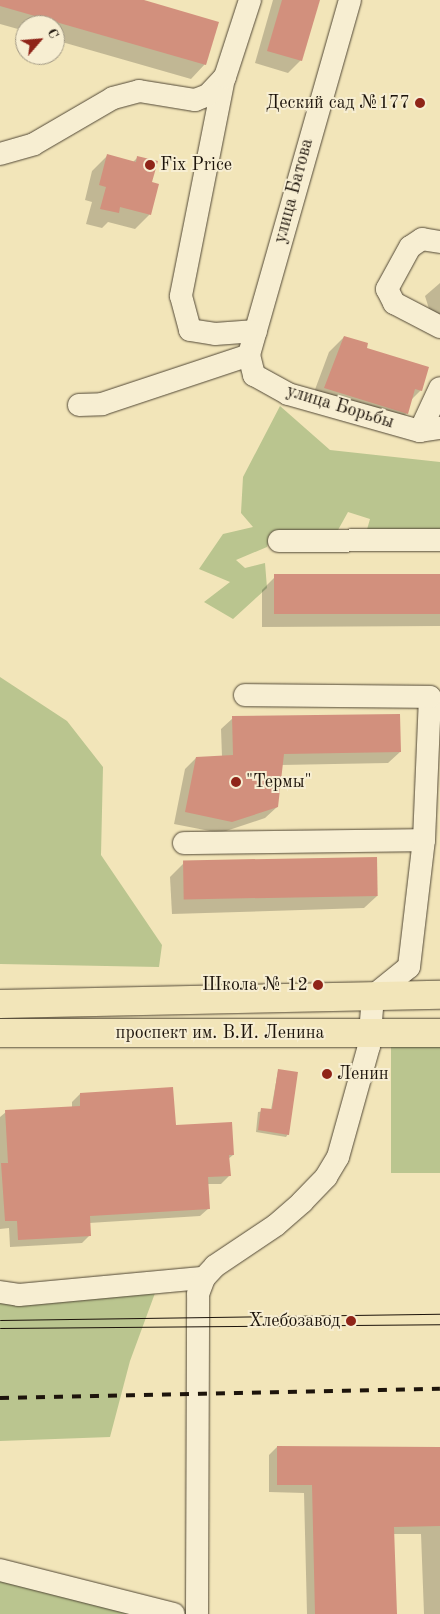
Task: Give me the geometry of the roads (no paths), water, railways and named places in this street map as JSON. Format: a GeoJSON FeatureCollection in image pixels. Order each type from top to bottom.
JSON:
{"type":"FeatureCollection","features":[{"type":"Feature","properties":{"kind":"main road","name":"проспект им. В.И. Ленина"},"geometry":{"type":"LineString","coordinates":[[0,1004],[440,995]]}},
{"type":"Feature","properties":{"kind":"main road","name":"проспект им. В.И. Ленина"},"geometry":{"type":"LineString","coordinates":[[0,1033],[440,1033]]}},
{"type":"Feature","properties":{"kind":"street"},"geometry":{"type":"LineString","coordinates":[[250,0],[225,78],[191,235],[181,296],[190,330],[215,334],[256,331]]}},
{"type":"Feature","properties":{"kind":"street","name":"улица Батова"},"geometry":{"type":"LineString","coordinates":[[249,355],[350,0]]}},
{"type":"Feature","properties":{"kind":"street"},"geometry":{"type":"LineString","coordinates":[[0,154],[34,144],[113,98],[139,91],[195,100],[208,95],[225,78]]}},
{"type":"Feature","properties":{"kind":"street"},"geometry":{"type":"LineString","coordinates":[[440,242],[422,239],[410,247],[387,289],[394,303],[440,327]]}},
{"type":"Feature","properties":{"kind":"street"},"geometry":{"type":"LineString","coordinates":[[78,405],[102,404],[249,355]]}},
{"type":"Feature","properties":{"kind":"street","name":"улица Борьбы"},"geometry":{"type":"LineString","coordinates":[[249,355],[254,375],[288,394],[430,430]]}},
{"type":"Feature","properties":{"kind":"street"},"geometry":{"type":"LineString","coordinates":[[430,430],[440,388]]}},
{"type":"Feature","properties":{"kind":"street"},"geometry":{"type":"LineString","coordinates":[[279,542],[440,540]]}},
{"type":"Feature","properties":{"kind":"street"},"geometry":{"type":"LineString","coordinates":[[197,1614],[196,1328],[198,1294],[204,1278],[215,1266],[276,1225],[326,1177],[338,1156],[372,1033],[373,996],[409,967],[413,950],[435,696],[245,694]]}},
{"type":"Feature","properties":{"kind":"street"},"geometry":{"type":"LineString","coordinates":[[184,844],[424,840]]}},
{"type":"Feature","properties":{"kind":"street"},"geometry":{"type":"LineString","coordinates":[[0,1292],[19,1295],[204,1278]]}},
{"type":"Feature","properties":{"kind":"street"},"geometry":{"type":"LineString","coordinates":[[0,1570],[174,1614]]}},
{"type":"Feature","properties":{"kind":"tram line"},"geometry":{"type":"LineString","coordinates":[[0,1320],[440,1314]]}},
{"type":"Feature","properties":{"kind":"tram line"},"geometry":{"type":"LineString","coordinates":[[0,1328],[440,1324]]}},
{"type":"Feature","properties":{"kind":"railway"},"geometry":{"type":"LineString","coordinates":[[0,1398],[440,1389]]}},
{"type":"Feature","properties":{"kind":"place","name":"Деский сад №177"},"geometry":{"type":"Point","coordinates":[420,103]}},
{"type":"Feature","properties":{"kind":"place","name":"Fix Price"},"geometry":{"type":"Point","coordinates":[150,165]}},
{"type":"Feature","properties":{"kind":"place","name":"\"Термы\""},"geometry":{"type":"Point","coordinates":[236,782]}},
{"type":"Feature","properties":{"kind":"place","name":"Школа № 12"},"geometry":{"type":"Point","coordinates":[318,985]}},
{"type":"Feature","properties":{"kind":"place","name":"Ленин"},"geometry":{"type":"Point","coordinates":[327,1074]}},
{"type":"Feature","properties":{"kind":"place","name":"Хлебозавод"},"geometry":{"type":"Point","coordinates":[351,1321]}}]}
